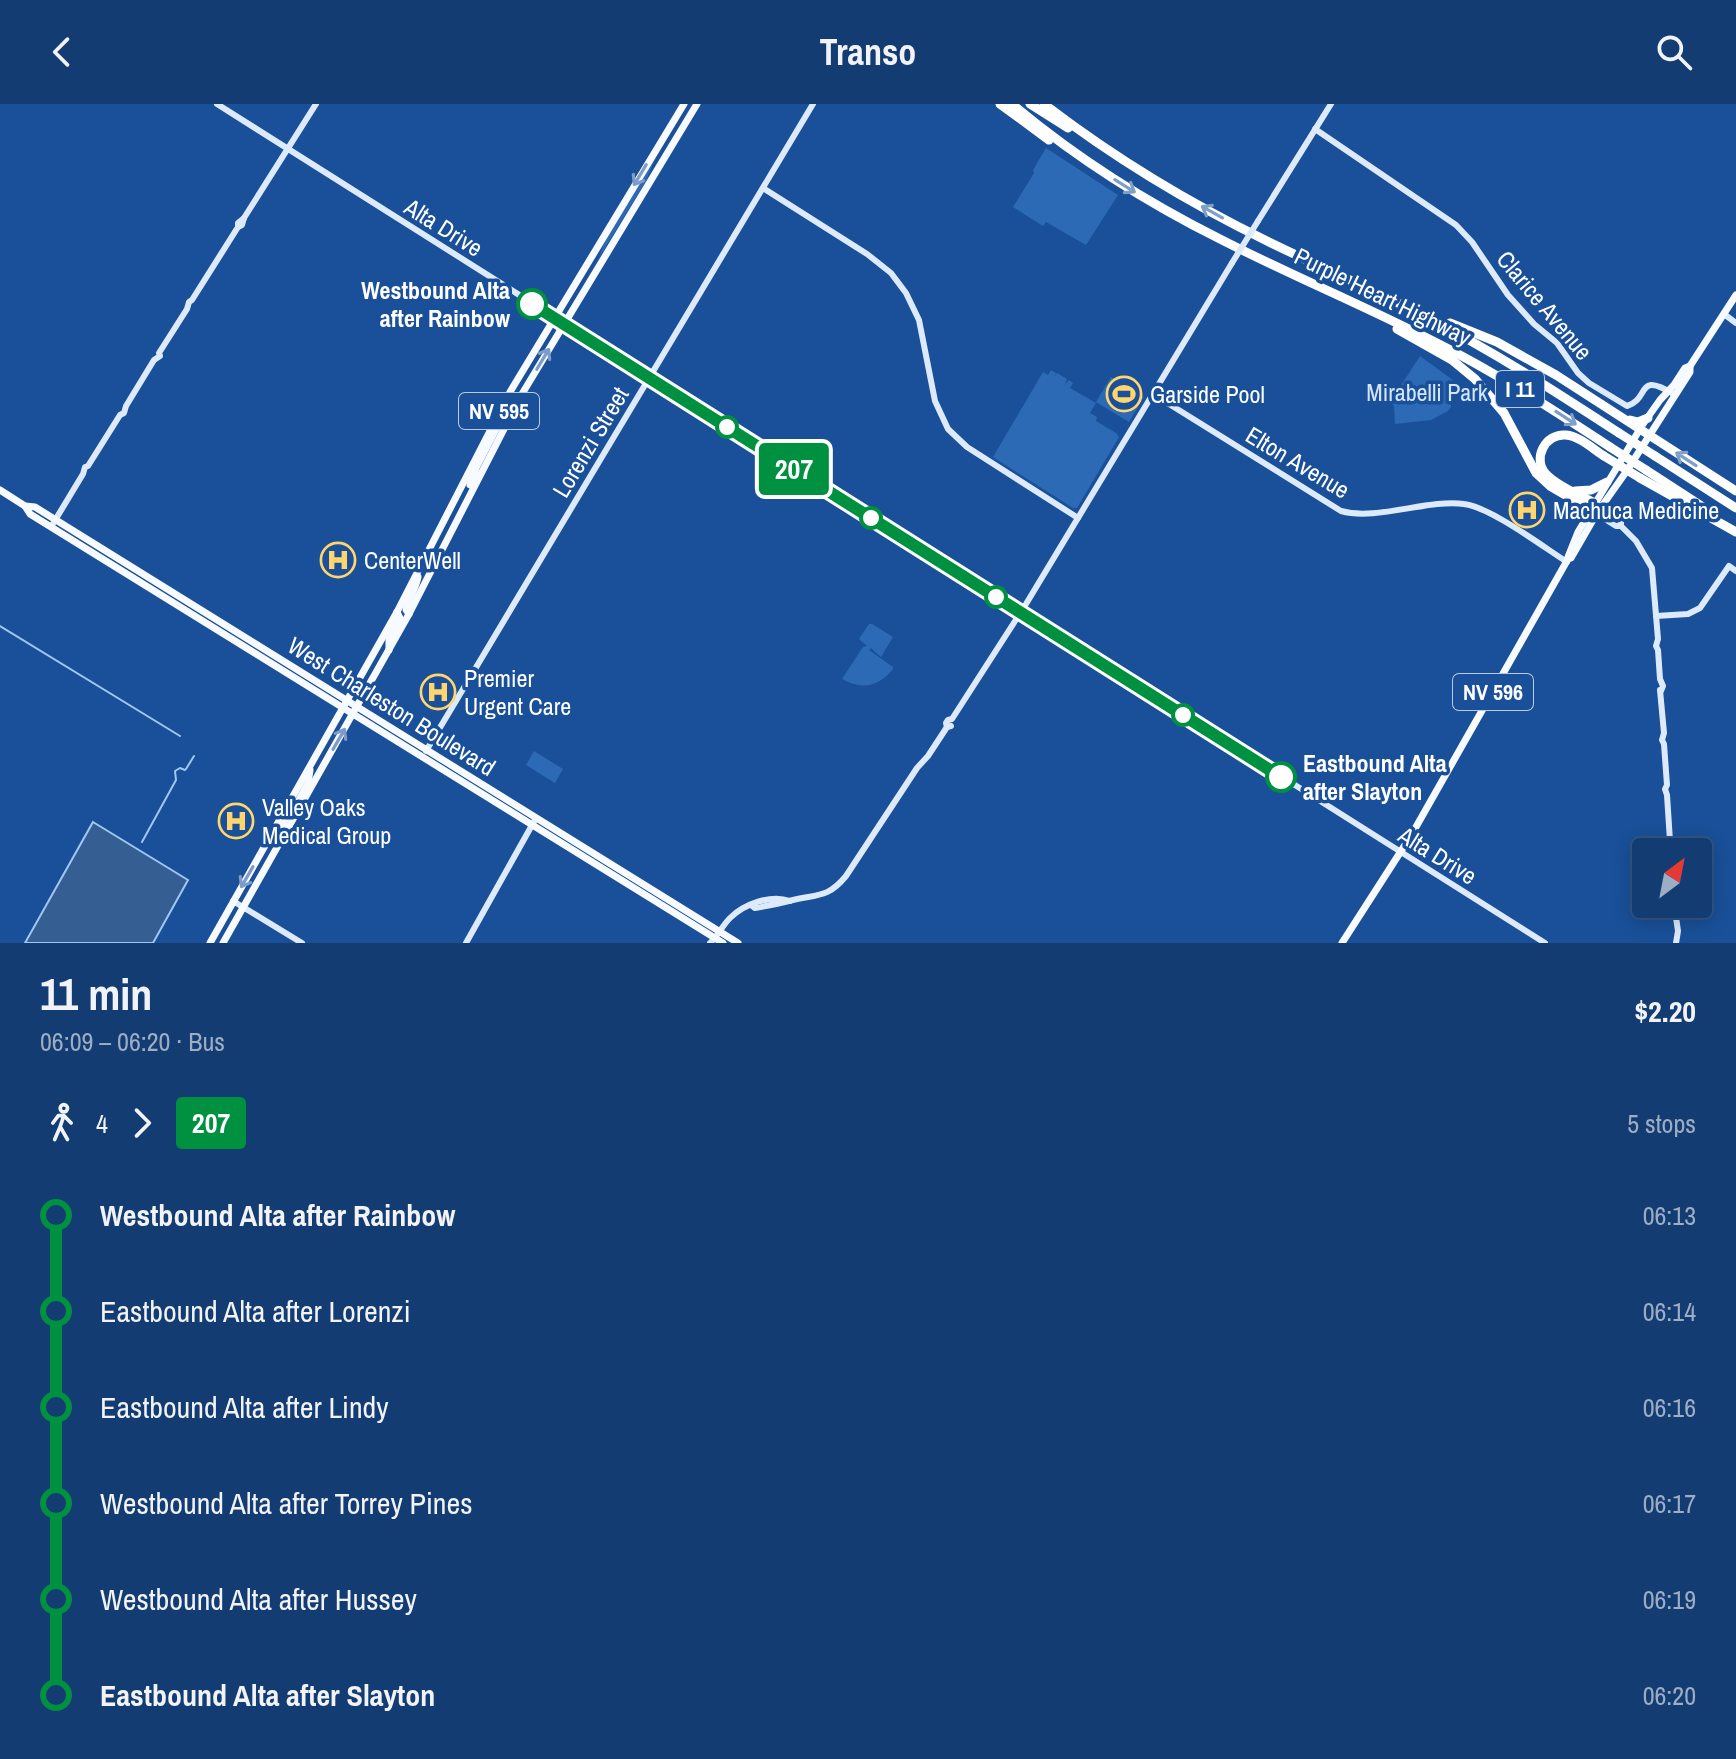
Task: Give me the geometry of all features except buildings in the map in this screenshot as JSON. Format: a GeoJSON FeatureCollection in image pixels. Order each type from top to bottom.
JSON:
{"type":"FeatureCollection","features":[{"type":"Feature","properties":{"kind":"highway"},"geometry":{"type":"LineString","coordinates":[[1000,104],[1035,131],[1100,170]]}},
{"type":"Feature","properties":{"kind":"highway","name":"Purple Heart Highway"},"geometry":{"type":"LineString","coordinates":[[1012,104],[1100,170],[1149,200],[1206,232],[1483,367],[1607,451],[1736,530]]}},
{"type":"Feature","properties":{"kind":"highway"},"geometry":{"type":"LineString","coordinates":[[1020,104],[1057,138]]}},
{"type":"Feature","properties":{"kind":"highway"},"geometry":{"type":"LineString","coordinates":[[1030,104],[1119,157]]}},
{"type":"Feature","properties":{"kind":"highway","name":"Purple Heart Highway"},"geometry":{"type":"LineString","coordinates":[[1044,104],[1119,157],[1226,220],[1388,298],[1497,355],[1736,508]]}},
{"type":"Feature","properties":{"kind":"highway"},"geometry":{"type":"LineString","coordinates":[[1056,104],[1100,143]]}},
{"type":"Feature","properties":{"kind":"highway"},"geometry":{"type":"LineString","coordinates":[[1331,292],[1467,371],[1500,408],[1536,473],[1552,487],[1596,508]]}},
{"type":"Feature","properties":{"kind":"highway"},"geometry":{"type":"LineString","coordinates":[[1388,298],[1497,342],[1550,372],[1736,491]]}},
{"type":"Feature","properties":{"kind":"highway"},"geometry":{"type":"LineString","coordinates":[[1626,420],[1638,422],[1648,418]]}},
{"type":"Feature","properties":{"kind":"highway"},"geometry":{"type":"LineString","coordinates":[[1596,508],[1548,476],[1542,469],[1540,454],[1546,443],[1555,437],[1568,435],[1607,451]]}},
{"type":"Feature","properties":{"kind":"highway"},"geometry":{"type":"LineString","coordinates":[[1571,490],[1589,491],[1607,482]]}},
{"type":"Feature","properties":{"kind":"main road","name":"NV 595"},"geometry":{"type":"LineString","coordinates":[[210,943],[397,612],[499,411],[684,104]]}},
{"type":"Feature","properties":{"kind":"main road","name":"NV 595"},"geometry":{"type":"LineString","coordinates":[[223,943],[409,614],[516,406],[697,104]]}},
{"type":"Feature","properties":{"kind":"main road"},"geometry":{"type":"LineString","coordinates":[[1672,393],[1685,368],[1690,366],[1736,295]]}},
{"type":"Feature","properties":{"kind":"main road","name":"NV 596"},"geometry":{"type":"LineString","coordinates":[[1596,508],[1607,482],[1640,429],[1660,400],[1672,393]]}},
{"type":"Feature","properties":{"kind":"main road","name":"NV 596"},"geometry":{"type":"LineString","coordinates":[[1342,943],[1401,853],[1567,560],[1574,541],[1638,454],[1672,393]]}},
{"type":"Feature","properties":{"kind":"main road"},"geometry":{"type":"LineString","coordinates":[[466,501],[476,468],[501,420],[499,411]]}},
{"type":"Feature","properties":{"kind":"main road","name":"West Charleston Boulevard"},"geometry":{"type":"LineString","coordinates":[[0,490],[25,506],[30,514],[53,523],[534,822],[662,896],[717,940]]}},
{"type":"Feature","properties":{"kind":"main road"},"geometry":{"type":"LineString","coordinates":[[409,614],[406,606],[416,588],[420,567]]}},
{"type":"Feature","properties":{"kind":"main road"},"geometry":{"type":"LineString","coordinates":[[389,650],[389,639],[400,618],[397,612]]}},
{"type":"Feature","properties":{"kind":"main road"},"geometry":{"type":"LineString","coordinates":[[301,806],[298,802],[308,783],[311,764]]}},
{"type":"Feature","properties":{"kind":"main road"},"geometry":{"type":"LineString","coordinates":[[277,847],[279,832],[294,803],[292,798]]}},
{"type":"Feature","properties":{"kind":"main road","name":"West Charleston Boulevard"},"geometry":{"type":"LineString","coordinates":[[534,822],[717,940],[738,943]]}},
{"type":"Feature","properties":{"kind":"main road"},"geometry":{"type":"LineString","coordinates":[[643,894],[662,896]]}},
{"type":"Feature","properties":{"kind":"street","name":"Alta Drive"},"geometry":{"type":"LineString","coordinates":[[217,104],[1545,943]]}},
{"type":"Feature","properties":{"kind":"street"},"geometry":{"type":"LineString","coordinates":[[53,523],[85,467],[124,413],[154,360],[160,356],[238,223],[316,104]]}},
{"type":"Feature","properties":{"kind":"street","name":"Lorenzi Street"},"geometry":{"type":"LineString","coordinates":[[424,754],[813,104]]}},
{"type":"Feature","properties":{"kind":"street"},"geometry":{"type":"LineString","coordinates":[[751,905],[755,908],[786,904],[819,896],[842,881],[952,724],[952,719],[1021,613],[1331,104]]}},
{"type":"Feature","properties":{"kind":"street","name":"Clarice Avenue"},"geometry":{"type":"LineString","coordinates":[[1315,129],[1456,225],[1472,242],[1508,295],[1534,324],[1557,343],[1586,380],[1628,407],[1649,386],[1658,385],[1672,393]]}},
{"type":"Feature","properties":{"kind":"street"},"geometry":{"type":"LineString","coordinates":[[763,188],[867,254],[891,273],[906,293],[919,320],[935,401],[950,431],[967,447],[1078,518]]}},
{"type":"Feature","properties":{"kind":"street"},"geometry":{"type":"LineString","coordinates":[[1724,314],[1736,323]]}},
{"type":"Feature","properties":{"kind":"street","name":"Elton Avenue"},"geometry":{"type":"LineString","coordinates":[[1153,394],[1341,511],[1353,514],[1470,505],[1567,560]]}},
{"type":"Feature","properties":{"kind":"street"},"geometry":{"type":"LineString","coordinates":[[1596,508],[1638,543],[1652,575],[1670,838]]}},
{"type":"Feature","properties":{"kind":"street"},"geometry":{"type":"LineString","coordinates":[[1656,616],[1688,614],[1700,608],[1729,566],[1736,571]]}},
{"type":"Feature","properties":{"kind":"street"},"geometry":{"type":"LineString","coordinates":[[466,943],[534,822]]}},
{"type":"Feature","properties":{"kind":"street"},"geometry":{"type":"LineString","coordinates":[[717,940],[733,915],[754,902],[785,898],[790,901]]}},
{"type":"Feature","properties":{"kind":"street"},"geometry":{"type":"LineString","coordinates":[[762,907],[765,903],[781,899]]}},
{"type":"Feature","properties":{"kind":"street"},"geometry":{"type":"LineString","coordinates":[[233,901],[302,943]]}},
{"type":"Feature","properties":{"kind":"street"},"geometry":{"type":"LineString","coordinates":[[1675,918],[1673,931],[1676,942]]}},
{"type":"Feature","properties":{"kind":"green space"},"geometry":{"type":"Polygon","coordinates":[[[680,117],[646,181],[565,313],[599,257],[606,239],[680,117]]]}},
{"type":"Feature","properties":{"kind":"green space"},"geometry":{"type":"Polygon","coordinates":[[[1046,148],[1118,195],[1086,245],[1046,222],[1043,226],[1013,207],[1046,148]]]}},
{"type":"Feature","properties":{"kind":"green space","name":"Mirabelli Park"},"geometry":{"type":"Polygon","coordinates":[[[1420,356],[1461,386],[1451,400],[1448,411],[1431,420],[1395,424],[1394,406],[1388,400],[1420,356]]]}},
{"type":"Feature","properties":{"kind":"green space"},"geometry":{"type":"Polygon","coordinates":[[[1051,370],[1056,373],[1053,378],[1057,373],[1067,379],[1065,385],[1069,380],[1073,383],[1070,388],[1096,403],[1090,413],[1119,437],[1077,508],[993,457],[1043,372],[1048,375],[1051,370]]]}},
{"type":"Feature","properties":{"kind":"green space"},"geometry":{"type":"Polygon","coordinates":[[[1111,377],[1144,397],[1129,422],[1096,402],[1111,377]]]}},
{"type":"Feature","properties":{"kind":"green space"},"geometry":{"type":"Polygon","coordinates":[[[869,624],[893,637],[881,657],[871,648],[869,650],[893,669],[876,683],[856,685],[842,679],[863,647],[867,646],[859,639],[869,624]]]}},
{"type":"Feature","properties":{"kind":"green space"},"geometry":{"type":"Polygon","coordinates":[[[534,751],[563,769],[555,783],[526,765],[534,751]]]}},
{"type":"Feature","properties":{"kind":"shaded area"},"geometry":{"type":"Polygon","coordinates":[[[93,822],[188,880],[153,943],[25,943],[93,822]]]}},
{"type":"Feature","properties":{"kind":"waterway"},"geometry":{"type":"LineString","coordinates":[[0,626],[180,736]]}},
{"type":"Feature","properties":{"kind":"waterway"},"geometry":{"type":"LineString","coordinates":[[186,769],[194,756]]}},
{"type":"Feature","properties":{"kind":"waterway"},"geometry":{"type":"LineString","coordinates":[[142,842],[176,780],[175,771],[180,768],[185,770]]}},
{"type":"Feature","properties":{"kind":"bus line","name":"207"},"geometry":{"type":"LineString","coordinates":[[532,304],[1281,777]]}},
{"type":"Feature","properties":{"kind":"place","name":"Westbound Alta after Rainbow"},"geometry":{"type":"Point","coordinates":[532,304]}},
{"type":"Feature","properties":{"kind":"place","name":"Garside Pool"},"geometry":{"type":"Point","coordinates":[1124,394]}},
{"type":"Feature","properties":{"kind":"place","name":"Machuca Medicine"},"geometry":{"type":"Point","coordinates":[1527,510]}},
{"type":"Feature","properties":{"kind":"place","name":"CenterWell"},"geometry":{"type":"Point","coordinates":[338,560]}},
{"type":"Feature","properties":{"kind":"place","name":"Premier Urgent Care"},"geometry":{"type":"Point","coordinates":[438,692]}},
{"type":"Feature","properties":{"kind":"place","name":"Eastbound Alta after Slayton"},"geometry":{"type":"Point","coordinates":[1281,777]}},
{"type":"Feature","properties":{"kind":"place","name":"Valley Oaks Medical Group"},"geometry":{"type":"Point","coordinates":[236,821]}}]}
